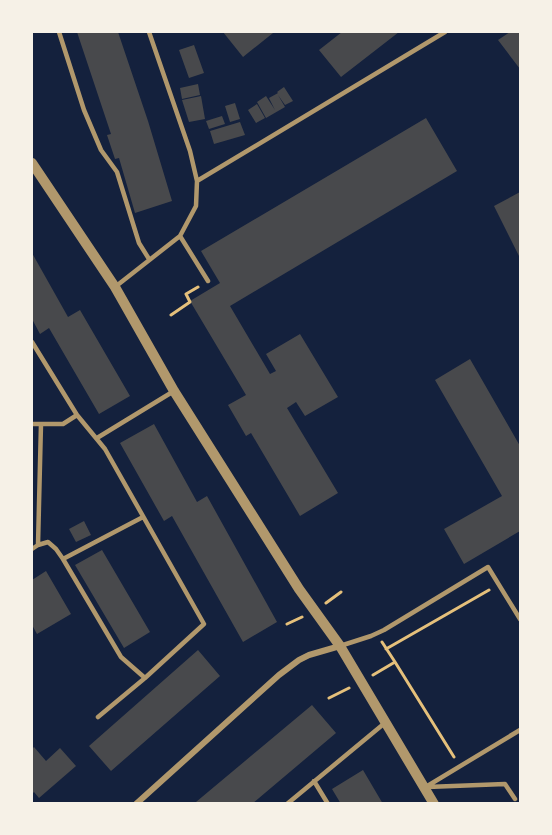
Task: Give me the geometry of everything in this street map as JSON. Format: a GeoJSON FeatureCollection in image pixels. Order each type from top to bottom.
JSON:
{"type":"FeatureCollection","features":[{"type":"Feature","properties":{"kind":"street"},"geometry":{"type":"LineString","coordinates":[[32,163],[115,287],[174,392],[299,590],[340,646],[434,804]]}},
{"type":"Feature","properties":{"kind":"street"},"geometry":{"type":"LineString","coordinates":[[136,804],[279,675],[309,655],[340,646]]}},
{"type":"Feature","properties":{"kind":"lane"},"geometry":{"type":"LineString","coordinates":[[59,32],[84,110],[101,150],[117,172],[139,243],[149,259]]}},
{"type":"Feature","properties":{"kind":"lane"},"geometry":{"type":"LineString","coordinates":[[115,287],[180,236],[196,206],[197,181],[190,152],[149,32]]}},
{"type":"Feature","properties":{"kind":"lane"},"geometry":{"type":"LineString","coordinates":[[197,181],[445,32]]}},
{"type":"Feature","properties":{"kind":"lane"},"geometry":{"type":"LineString","coordinates":[[180,236],[208,280]]}},
{"type":"Feature","properties":{"kind":"lane"},"geometry":{"type":"LineString","coordinates":[[32,342],[77,415],[105,449],[204,624],[146,678],[98,717]]}},
{"type":"Feature","properties":{"kind":"lane"},"geometry":{"type":"LineString","coordinates":[[97,438],[174,392]]}},
{"type":"Feature","properties":{"kind":"lane"},"geometry":{"type":"LineString","coordinates":[[32,424],[63,424],[77,415]]}},
{"type":"Feature","properties":{"kind":"lane"},"geometry":{"type":"LineString","coordinates":[[38,545],[41,424]]}},
{"type":"Feature","properties":{"kind":"lane"},"geometry":{"type":"LineString","coordinates":[[63,559],[143,517]]}},
{"type":"Feature","properties":{"kind":"lane"},"geometry":{"type":"LineString","coordinates":[[32,549],[48,542],[56,549],[121,657],[146,678]]}},
{"type":"Feature","properties":{"kind":"lane"},"geometry":{"type":"LineString","coordinates":[[340,646],[384,630],[488,567],[520,620]]}},
{"type":"Feature","properties":{"kind":"lane"},"geometry":{"type":"LineString","coordinates":[[287,804],[386,722]]}},
{"type":"Feature","properties":{"kind":"lane"},"geometry":{"type":"LineString","coordinates":[[424,788],[520,730]]}},
{"type":"Feature","properties":{"kind":"lane"},"geometry":{"type":"LineString","coordinates":[[314,782],[328,804]]}},
{"type":"Feature","properties":{"kind":"lane"},"geometry":{"type":"LineString","coordinates":[[424,788],[505,784],[515,799]]}},
{"type":"Feature","properties":{"kind":"path"},"geometry":{"type":"LineString","coordinates":[[171,315],[190,302],[186,294],[208,280]]}},
{"type":"Feature","properties":{"kind":"path"},"geometry":{"type":"LineString","coordinates":[[386,649],[499,584]]}},
{"type":"Feature","properties":{"kind":"path"},"geometry":{"type":"LineString","coordinates":[[395,662],[460,766]]}},
{"type":"Feature","properties":{"kind":"building"},"geometry":{"type":"Polygon","coordinates":[[[77,32],[118,32],[172,201],[135,213],[119,158],[115,159],[107,135],[111,134],[77,32]]]}},
{"type":"Feature","properties":{"kind":"building"},"geometry":{"type":"Polygon","coordinates":[[[223,32],[272,32],[273,33],[243,57],[223,32]]]}},
{"type":"Feature","properties":{"kind":"building"},"geometry":{"type":"Polygon","coordinates":[[[342,32],[399,32],[341,77],[319,50],[342,32]]]}},
{"type":"Feature","properties":{"kind":"building"},"geometry":{"type":"Polygon","coordinates":[[[510,32],[520,32],[520,69],[498,40],[510,32]]]}},
{"type":"Feature","properties":{"kind":"building"},"geometry":{"type":"Polygon","coordinates":[[[194,45],[204,73],[189,78],[179,50],[194,45]]]}},
{"type":"Feature","properties":{"kind":"building"},"geometry":{"type":"Polygon","coordinates":[[[198,84],[200,95],[182,99],[180,88],[198,84]]]}},
{"type":"Feature","properties":{"kind":"building"},"geometry":{"type":"Polygon","coordinates":[[[284,87],[293,101],[285,105],[278,95],[285,107],[266,118],[257,102],[266,96],[275,110],[269,98],[284,87]]]}},
{"type":"Feature","properties":{"kind":"building"},"geometry":{"type":"Polygon","coordinates":[[[201,96],[205,119],[189,122],[182,100],[201,96]]]}},
{"type":"Feature","properties":{"kind":"building"},"geometry":{"type":"Polygon","coordinates":[[[235,103],[240,119],[230,122],[225,106],[235,103]]]}},
{"type":"Feature","properties":{"kind":"building"},"geometry":{"type":"Polygon","coordinates":[[[257,104],[265,118],[256,123],[248,110],[257,104]]]}},
{"type":"Feature","properties":{"kind":"building"},"geometry":{"type":"Polygon","coordinates":[[[222,116],[225,124],[209,129],[206,121],[222,116]]]}},
{"type":"Feature","properties":{"kind":"building"},"geometry":{"type":"Polygon","coordinates":[[[426,118],[457,171],[230,306],[270,374],[276,371],[266,354],[300,334],[338,397],[305,416],[296,402],[287,408],[338,493],[300,516],[251,433],[246,436],[228,405],[246,395],[190,301],[220,283],[201,251],[426,118]]]}},
{"type":"Feature","properties":{"kind":"building"},"geometry":{"type":"Polygon","coordinates":[[[240,122],[245,135],[214,144],[210,131],[240,122]]]}},
{"type":"Feature","properties":{"kind":"building"},"geometry":{"type":"Polygon","coordinates":[[[520,192],[520,258],[494,206],[520,192]]]}},
{"type":"Feature","properties":{"kind":"building"},"geometry":{"type":"Polygon","coordinates":[[[32,253],[68,317],[80,310],[130,396],[99,414],[49,328],[40,334],[32,319],[32,253]]]}},
{"type":"Feature","properties":{"kind":"building"},"geometry":{"type":"Polygon","coordinates":[[[470,359],[520,446],[520,531],[464,564],[444,529],[502,496],[435,380],[470,359]]]}},
{"type":"Feature","properties":{"kind":"building"},"geometry":{"type":"Polygon","coordinates":[[[154,424],[197,502],[207,496],[277,622],[243,642],[172,516],[164,521],[120,443],[154,424]]]}},
{"type":"Feature","properties":{"kind":"building"},"geometry":{"type":"Polygon","coordinates":[[[84,521],[91,535],[76,542],[69,529],[84,521]]]}},
{"type":"Feature","properties":{"kind":"building"},"geometry":{"type":"Polygon","coordinates":[[[102,550],[150,632],[124,648],[75,565],[102,550]]]}},
{"type":"Feature","properties":{"kind":"building"},"geometry":{"type":"Polygon","coordinates":[[[46,571],[71,614],[37,634],[32,625],[32,580],[46,571]]]}},
{"type":"Feature","properties":{"kind":"building"},"geometry":{"type":"Polygon","coordinates":[[[198,650],[220,676],[111,771],[89,746],[198,650]]]}},
{"type":"Feature","properties":{"kind":"building"},"geometry":{"type":"Polygon","coordinates":[[[312,705],[336,733],[252,804],[197,804],[196,802],[312,705]]]}},
{"type":"Feature","properties":{"kind":"building"},"geometry":{"type":"Polygon","coordinates":[[[34,747],[46,761],[60,748],[76,766],[39,798],[34,792],[32,794],[32,749],[34,747]]]}},
{"type":"Feature","properties":{"kind":"building"},"geometry":{"type":"Polygon","coordinates":[[[363,770],[383,804],[341,804],[332,789],[363,770]]]}}]}
